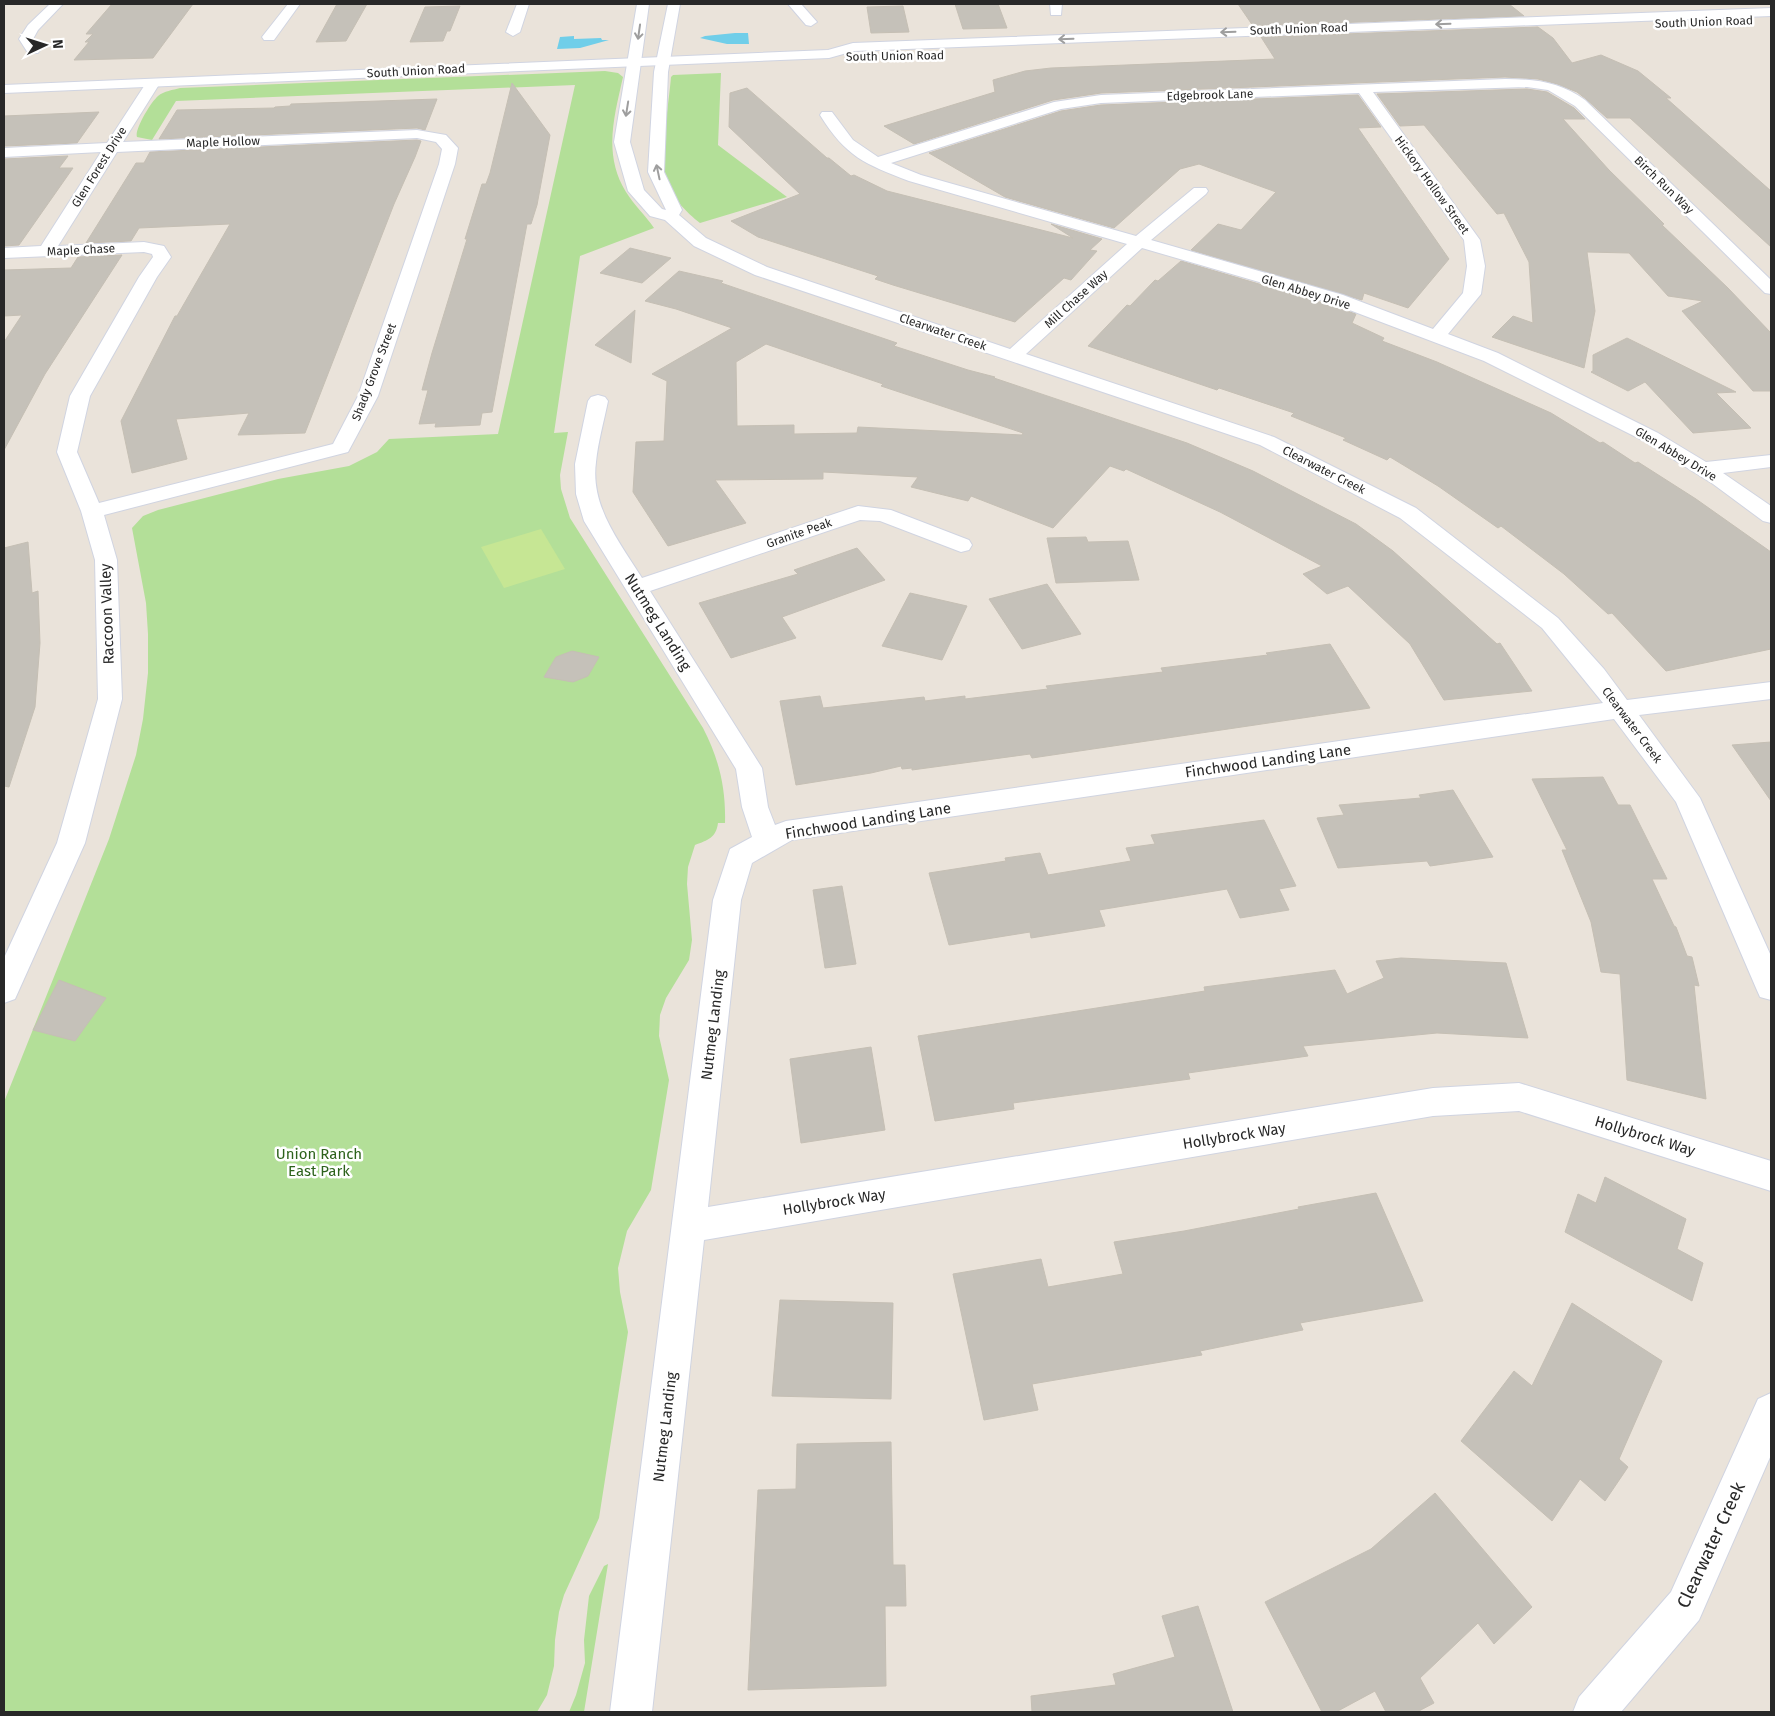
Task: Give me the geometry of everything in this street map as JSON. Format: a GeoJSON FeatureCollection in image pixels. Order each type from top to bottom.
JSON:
{"type":"FeatureCollection","features":[{"type":"Feature","properties":{"kind":"street"},"geometry":{"type":"LineString","coordinates":[[33,50],[26,39],[33,28],[57,4]]}},
{"type":"Feature","properties":{"kind":"street"},"geometry":{"type":"LineString","coordinates":[[269,37],[294,4]]}},
{"type":"Feature","properties":{"kind":"street"},"geometry":{"type":"LineString","coordinates":[[513,32],[523,4]]}},
{"type":"Feature","properties":{"kind":"street","name":"Clearwater Creek"},"geometry":{"type":"LineString","coordinates":[[643,4],[622,142],[636,191],[656,213],[670,216],[700,242],[761,271],[1267,441],[1408,514],[1550,623],[1595,675],[1687,798],[1771,988]]}},
{"type":"Feature","properties":{"kind":"street"},"geometry":{"type":"LineString","coordinates":[[670,216],[674,210],[656,172],[657,135],[664,60],[674,4]]}},
{"type":"Feature","properties":{"kind":"street"},"geometry":{"type":"LineString","coordinates":[[794,4],[811,22]]}},
{"type":"Feature","properties":{"kind":"street","name":"South Union Road"},"geometry":{"type":"LineString","coordinates":[[4,89],[828,54],[847,59],[1683,20],[1771,12]]}},
{"type":"Feature","properties":{"kind":"street","name":"South Union Road"},"geometry":{"type":"LineString","coordinates":[[1683,20],[1771,20]]}},
{"type":"Feature","properties":{"kind":"street","name":"Glen Forest Drive"},"geometry":{"type":"LineString","coordinates":[[46,251],[153,83]]}},
{"type":"Feature","properties":{"kind":"street","name":"Edgebrook Lane"},"geometry":{"type":"LineString","coordinates":[[877,162],[1059,105],[1100,99],[1505,83],[1533,83],[1553,86]]}},
{"type":"Feature","properties":{"kind":"street","name":"Birch Run Way"},"geometry":{"type":"LineString","coordinates":[[1553,86],[1568,93],[1580,103],[1771,289]]}},
{"type":"Feature","properties":{"kind":"street","name":"Hickory Hollow Street"},"geometry":{"type":"LineString","coordinates":[[1363,89],[1472,240],[1476,266],[1472,294],[1436,337]]}},
{"type":"Feature","properties":{"kind":"street","name":"Glen Abbey Drive"},"geometry":{"type":"LineString","coordinates":[[827,115],[840,136],[856,150],[877,162],[915,178],[1336,300],[1491,358],[1650,437],[1771,516]]}},
{"type":"Feature","properties":{"kind":"street","name":"Maple Hollow"},"geometry":{"type":"LineString","coordinates":[[4,152],[418,134],[441,138]]}},
{"type":"Feature","properties":{"kind":"street","name":"Shady Grove Street"},"geometry":{"type":"LineString","coordinates":[[92,511],[341,448],[368,396],[447,164],[450,148],[441,138]]}},
{"type":"Feature","properties":{"kind":"street","name":"Mill Chase Way"},"geometry":{"type":"LineString","coordinates":[[1013,356],[1138,243],[1200,191]]}},
{"type":"Feature","properties":{"kind":"street","name":"Maple Chase"},"geometry":{"type":"LineString","coordinates":[[4,253],[144,247],[158,250]]}},
{"type":"Feature","properties":{"kind":"street","name":"Raccoon Valley"},"geometry":{"type":"LineString","coordinates":[[4,990],[71,843],[110,699],[106,560],[92,511],[67,452],[80,396],[148,277],[162,258],[158,250]]}},
{"type":"Feature","properties":{"kind":"street","name":"Nutmeg Landing"},"geometry":{"type":"LineString","coordinates":[[598,400],[585,464],[587,494],[596,522],[749,768],[755,808],[767,842],[740,857],[728,900],[631,1712]]}},
{"type":"Feature","properties":{"kind":"street"},"geometry":{"type":"LineString","coordinates":[[1703,470],[1771,461]]}},
{"type":"Feature","properties":{"kind":"street","name":"Granite Peak"},"geometry":{"type":"LineString","coordinates":[[637,588],[858,513],[882,515],[961,545]]}},
{"type":"Feature","properties":{"kind":"street","name":"Finchwood Landing Lane"},"geometry":{"type":"LineString","coordinates":[[767,842],[786,832],[1621,709],[1771,690]]}},
{"type":"Feature","properties":{"kind":"street","name":"Hollybrock Way"},"geometry":{"type":"LineString","coordinates":[[688,1226],[1433,1102],[1519,1097],[1771,1176]]}},
{"type":"Feature","properties":{"kind":"street","name":"Clearwater Creek"},"geometry":{"type":"LineString","coordinates":[[1606,1708],[1685,1606],[1771,1412]]}},
{"type":"Feature","properties":{"kind":"green space","name":"Union Ranch East Park"},"geometry":{"type":"Polygon","coordinates":[[[605,71],[618,73],[623,77],[612,136],[615,164],[619,178],[629,197],[654,228],[580,256],[554,433],[568,432],[560,475],[561,489],[570,518],[703,728],[717,762],[723,786],[725,823],[718,823],[713,835],[695,845],[688,867],[687,884],[692,940],[689,960],[666,998],[660,1015],[659,1036],[669,1080],[651,1190],[627,1231],[618,1268],[620,1292],[628,1332],[599,1518],[564,1595],[559,1612],[554,1666],[547,1695],[537,1712],[4,1712],[4,1102],[109,839],[136,755],[143,719],[148,673],[148,634],[146,603],[132,528],[143,516],[158,510],[278,479],[349,466],[377,452],[389,439],[498,434],[575,85],[176,101],[152,140],[137,137],[138,128],[147,110],[158,96],[180,88],[605,71]]]}},
{"type":"Feature","properties":{"kind":"green space"},"geometry":{"type":"Polygon","coordinates":[[[721,73],[718,145],[787,197],[700,223],[674,197],[665,178],[664,142],[671,77],[673,75],[721,73]]]}},
{"type":"Feature","properties":{"kind":"green space"},"geometry":{"type":"Polygon","coordinates":[[[541,529],[565,569],[504,588],[481,547],[541,529]]]}},
{"type":"Feature","properties":{"kind":"green space"},"geometry":{"type":"Polygon","coordinates":[[[608,1564],[584,1712],[569,1712],[585,1663],[584,1640],[589,1596],[604,1566],[608,1564]]]}},
{"type":"Feature","properties":{"kind":"water"},"geometry":{"type":"Polygon","coordinates":[[[748,33],[749,44],[727,44],[700,38],[705,36],[748,33]]]}},
{"type":"Feature","properties":{"kind":"water"},"geometry":{"type":"Polygon","coordinates":[[[574,36],[574,39],[601,38],[602,40],[609,40],[580,48],[557,49],[560,37],[574,36]]]}},
{"type":"Feature","properties":{"kind":"building"},"geometry":{"type":"Polygon","coordinates":[[[112,4],[193,4],[153,58],[74,60],[89,42],[85,42],[93,34],[86,34],[112,4]]]}},
{"type":"Feature","properties":{"kind":"building"},"geometry":{"type":"Polygon","coordinates":[[[337,4],[367,4],[346,41],[316,42],[337,4]]]}},
{"type":"Feature","properties":{"kind":"building"},"geometry":{"type":"Polygon","coordinates":[[[955,4],[998,4],[1007,28],[963,29],[955,4]]]}},
{"type":"Feature","properties":{"kind":"building"},"geometry":{"type":"Polygon","coordinates":[[[1238,4],[1509,4],[1524,16],[1253,26],[1238,4]]]}},
{"type":"Feature","properties":{"kind":"building"},"geometry":{"type":"Polygon","coordinates":[[[460,6],[450,31],[447,31],[443,41],[410,42],[425,7],[460,6]]]}},
{"type":"Feature","properties":{"kind":"building"},"geometry":{"type":"Polygon","coordinates":[[[903,6],[909,32],[871,33],[867,7],[903,6]]]}},
{"type":"Feature","properties":{"kind":"building"},"geometry":{"type":"Polygon","coordinates":[[[1538,27],[1553,38],[1572,63],[1601,55],[1638,71],[1671,98],[1666,98],[1771,191],[1771,247],[1630,118],[1607,118],[1577,92],[1538,79],[1505,77],[1101,93],[1053,100],[914,144],[884,126],[995,92],[993,80],[1025,71],[1051,68],[1275,59],[1261,37],[1538,27]]]}},
{"type":"Feature","properties":{"kind":"building"},"geometry":{"type":"Polygon","coordinates":[[[512,83],[550,135],[537,205],[531,224],[527,224],[492,412],[482,413],[480,425],[435,427],[436,423],[419,424],[428,390],[422,390],[432,353],[482,184],[486,184],[490,173],[512,83]]]}},
{"type":"Feature","properties":{"kind":"building"},"geometry":{"type":"Polygon","coordinates":[[[747,88],[827,158],[851,176],[854,175],[887,191],[1073,238],[1051,224],[1102,239],[1090,250],[1097,251],[1071,280],[1064,278],[1015,322],[893,285],[875,279],[878,276],[758,237],[731,221],[800,194],[729,127],[730,93],[747,88]]]}},
{"type":"Feature","properties":{"kind":"building"},"geometry":{"type":"Polygon","coordinates":[[[1527,89],[1547,92],[1574,108],[1585,119],[1563,119],[1609,170],[1664,224],[1662,225],[1728,288],[1771,333],[1771,391],[1753,391],[1682,311],[1703,301],[1668,296],[1629,253],[1587,252],[1595,311],[1584,368],[1492,337],[1513,316],[1533,323],[1529,262],[1504,213],[1497,214],[1424,125],[1400,126],[1377,94],[1527,89]]]}},
{"type":"Feature","properties":{"kind":"building"},"geometry":{"type":"Polygon","coordinates":[[[1358,95],[1381,127],[1358,128],[1449,259],[1408,308],[1364,293],[1362,300],[1191,250],[1218,224],[1241,230],[1276,192],[1199,164],[1180,169],[1114,228],[1005,197],[929,153],[1061,111],[1101,105],[1358,95]]]}},
{"type":"Feature","properties":{"kind":"building"},"geometry":{"type":"Polygon","coordinates":[[[437,99],[425,130],[417,128],[159,139],[177,110],[274,108],[290,106],[291,104],[437,99]]]}},
{"type":"Feature","properties":{"kind":"building"},"geometry":{"type":"Polygon","coordinates":[[[99,112],[77,143],[4,146],[4,116],[99,112]]]}},
{"type":"Feature","properties":{"kind":"building"},"geometry":{"type":"Polygon","coordinates":[[[421,141],[415,157],[394,204],[305,433],[238,435],[249,413],[176,419],[187,459],[132,473],[121,421],[175,316],[177,316],[230,224],[139,228],[131,241],[86,243],[136,163],[144,163],[150,152],[421,141]]]}},
{"type":"Feature","properties":{"kind":"building"},"geometry":{"type":"Polygon","coordinates":[[[68,156],[59,168],[73,168],[19,245],[4,246],[4,159],[68,156]]]}},
{"type":"Feature","properties":{"kind":"building"},"geometry":{"type":"Polygon","coordinates":[[[630,248],[671,258],[642,283],[600,273],[630,248]]]}},
{"type":"Feature","properties":{"kind":"building"},"geometry":{"type":"Polygon","coordinates":[[[122,255],[45,374],[4,450],[4,342],[22,315],[4,316],[4,270],[71,268],[78,257],[122,255]]]}},
{"type":"Feature","properties":{"kind":"building"},"geometry":{"type":"Polygon","coordinates":[[[1181,261],[1356,314],[1352,323],[1384,338],[1382,341],[1437,362],[1551,413],[1600,443],[1603,442],[1635,463],[1638,462],[1696,499],[1771,552],[1771,649],[1666,671],[1612,613],[1608,614],[1564,574],[1501,526],[1498,528],[1438,486],[1390,457],[1387,460],[1343,440],[1346,438],[1291,416],[1294,413],[1219,388],[1217,390],[1088,346],[1127,305],[1130,306],[1155,280],[1158,281],[1181,261]]]}},
{"type":"Feature","properties":{"kind":"building"},"geometry":{"type":"Polygon","coordinates":[[[679,271],[723,281],[721,283],[897,343],[894,346],[995,377],[1187,443],[1253,471],[1356,524],[1393,551],[1497,644],[1500,643],[1532,691],[1444,700],[1410,644],[1348,586],[1327,594],[1303,574],[1322,566],[1220,512],[1126,469],[1124,471],[1110,466],[1053,528],[971,496],[968,501],[911,487],[918,477],[823,472],[823,479],[715,480],[746,523],[668,546],[633,492],[636,442],[664,441],[667,381],[652,374],[732,328],[676,309],[645,301],[679,271]],[[766,344],[736,362],[737,426],[794,425],[794,434],[857,433],[858,427],[1022,435],[1023,433],[881,386],[883,384],[766,344]]]}},
{"type":"Feature","properties":{"kind":"building"},"geometry":{"type":"Polygon","coordinates":[[[635,310],[631,363],[595,345],[635,310]]]}},
{"type":"Feature","properties":{"kind":"building"},"geometry":{"type":"Polygon","coordinates":[[[1627,338],[1736,392],[1716,393],[1751,428],[1693,433],[1645,382],[1628,391],[1591,372],[1593,371],[1593,355],[1627,338]]]}},
{"type":"Feature","properties":{"kind":"building"},"geometry":{"type":"Polygon","coordinates":[[[1086,537],[1088,542],[1128,541],[1139,580],[1056,583],[1047,538],[1086,537]]]}},
{"type":"Feature","properties":{"kind":"building"},"geometry":{"type":"Polygon","coordinates":[[[28,542],[32,593],[38,591],[40,643],[35,707],[9,787],[4,786],[4,548],[28,542]]]}},
{"type":"Feature","properties":{"kind":"building"},"geometry":{"type":"Polygon","coordinates":[[[857,548],[885,580],[782,617],[796,638],[731,658],[699,603],[798,574],[794,570],[857,548]]]}},
{"type":"Feature","properties":{"kind":"building"},"geometry":{"type":"Polygon","coordinates":[[[1047,584],[1081,634],[1022,649],[989,599],[1047,584]]]}},
{"type":"Feature","properties":{"kind":"building"},"geometry":{"type":"Polygon","coordinates":[[[910,593],[967,606],[942,660],[882,646],[910,593]]]}},
{"type":"Feature","properties":{"kind":"building"},"geometry":{"type":"Polygon","coordinates":[[[1330,644],[1370,708],[1032,758],[1030,754],[912,770],[912,768],[902,769],[901,766],[871,773],[796,785],[780,701],[820,696],[823,708],[924,697],[925,701],[965,696],[965,699],[1048,689],[1046,686],[1163,672],[1161,668],[1268,655],[1266,653],[1330,644]]]}},
{"type":"Feature","properties":{"kind":"building"},"geometry":{"type":"Polygon","coordinates":[[[572,651],[599,657],[588,676],[573,682],[544,677],[556,657],[572,651]]]}},
{"type":"Feature","properties":{"kind":"building"},"geometry":{"type":"Polygon","coordinates":[[[1771,742],[1771,801],[1732,745],[1771,742]]]}},
{"type":"Feature","properties":{"kind":"building"},"geometry":{"type":"Polygon","coordinates":[[[1603,777],[1618,805],[1630,805],[1667,879],[1652,879],[1676,927],[1687,956],[1692,957],[1699,986],[1694,985],[1706,1099],[1627,1080],[1620,974],[1601,972],[1591,922],[1562,850],[1567,850],[1532,779],[1603,777]]]}},
{"type":"Feature","properties":{"kind":"building"},"geometry":{"type":"Polygon","coordinates":[[[1453,790],[1493,857],[1430,866],[1427,861],[1338,868],[1317,818],[1344,815],[1339,805],[1421,798],[1419,795],[1453,790]]]}},
{"type":"Feature","properties":{"kind":"building"},"geometry":{"type":"Polygon","coordinates":[[[1264,820],[1296,886],[1279,889],[1289,910],[1240,918],[1227,889],[1099,910],[1105,926],[1031,938],[1030,932],[949,945],[929,873],[1006,861],[1005,858],[1040,853],[1048,875],[1131,861],[1126,848],[1155,844],[1151,835],[1264,820]]]}},
{"type":"Feature","properties":{"kind":"building"},"geometry":{"type":"Polygon","coordinates":[[[842,886],[856,964],[825,968],[813,890],[842,886]]]}},
{"type":"Feature","properties":{"kind":"building"},"geometry":{"type":"Polygon","coordinates":[[[1401,958],[1506,963],[1528,1038],[1437,1033],[1303,1046],[1308,1056],[1188,1073],[1190,1079],[1013,1103],[1014,1109],[935,1121],[918,1036],[1205,991],[1204,987],[1335,970],[1347,994],[1384,978],[1376,961],[1401,958]]]}},
{"type":"Feature","properties":{"kind":"building"},"geometry":{"type":"Polygon","coordinates":[[[59,980],[106,998],[75,1041],[33,1030],[59,980]]]}},
{"type":"Feature","properties":{"kind":"building"},"geometry":{"type":"Polygon","coordinates":[[[871,1047],[885,1130],[801,1143],[790,1059],[871,1047]]]}},
{"type":"Feature","properties":{"kind":"building"},"geometry":{"type":"Polygon","coordinates":[[[1605,1177],[1686,1219],[1677,1249],[1703,1263],[1692,1301],[1565,1232],[1578,1194],[1596,1203],[1605,1177]]]}},
{"type":"Feature","properties":{"kind":"building"},"geometry":{"type":"Polygon","coordinates":[[[1376,1193],[1423,1301],[1300,1323],[1303,1330],[1200,1351],[1202,1355],[1032,1384],[1038,1410],[984,1420],[953,1274],[1041,1259],[1048,1287],[1123,1274],[1114,1242],[1184,1231],[1376,1193]]]}},
{"type":"Feature","properties":{"kind":"building"},"geometry":{"type":"Polygon","coordinates":[[[780,1300],[893,1303],[891,1399],[772,1396],[780,1300]]]}},
{"type":"Feature","properties":{"kind":"building"},"geometry":{"type":"Polygon","coordinates":[[[1572,1303],[1662,1361],[1619,1459],[1628,1467],[1605,1501],[1580,1479],[1552,1521],[1461,1441],[1514,1371],[1532,1386],[1572,1303]]]}},
{"type":"Feature","properties":{"kind":"building"},"geometry":{"type":"Polygon","coordinates":[[[891,1442],[893,1565],[905,1565],[906,1606],[885,1606],[886,1686],[748,1690],[758,1490],[796,1489],[797,1444],[891,1442]]]}},
{"type":"Feature","properties":{"kind":"building"},"geometry":{"type":"Polygon","coordinates":[[[1435,1493],[1532,1607],[1494,1644],[1478,1623],[1420,1678],[1434,1703],[1417,1712],[1386,1712],[1375,1691],[1336,1712],[1322,1712],[1265,1602],[1371,1549],[1435,1493]]]}},
{"type":"Feature","properties":{"kind":"building"},"geometry":{"type":"Polygon","coordinates":[[[1198,1606],[1233,1712],[1032,1712],[1031,1696],[1116,1685],[1113,1674],[1175,1657],[1162,1616],[1198,1606]]]}}]}
